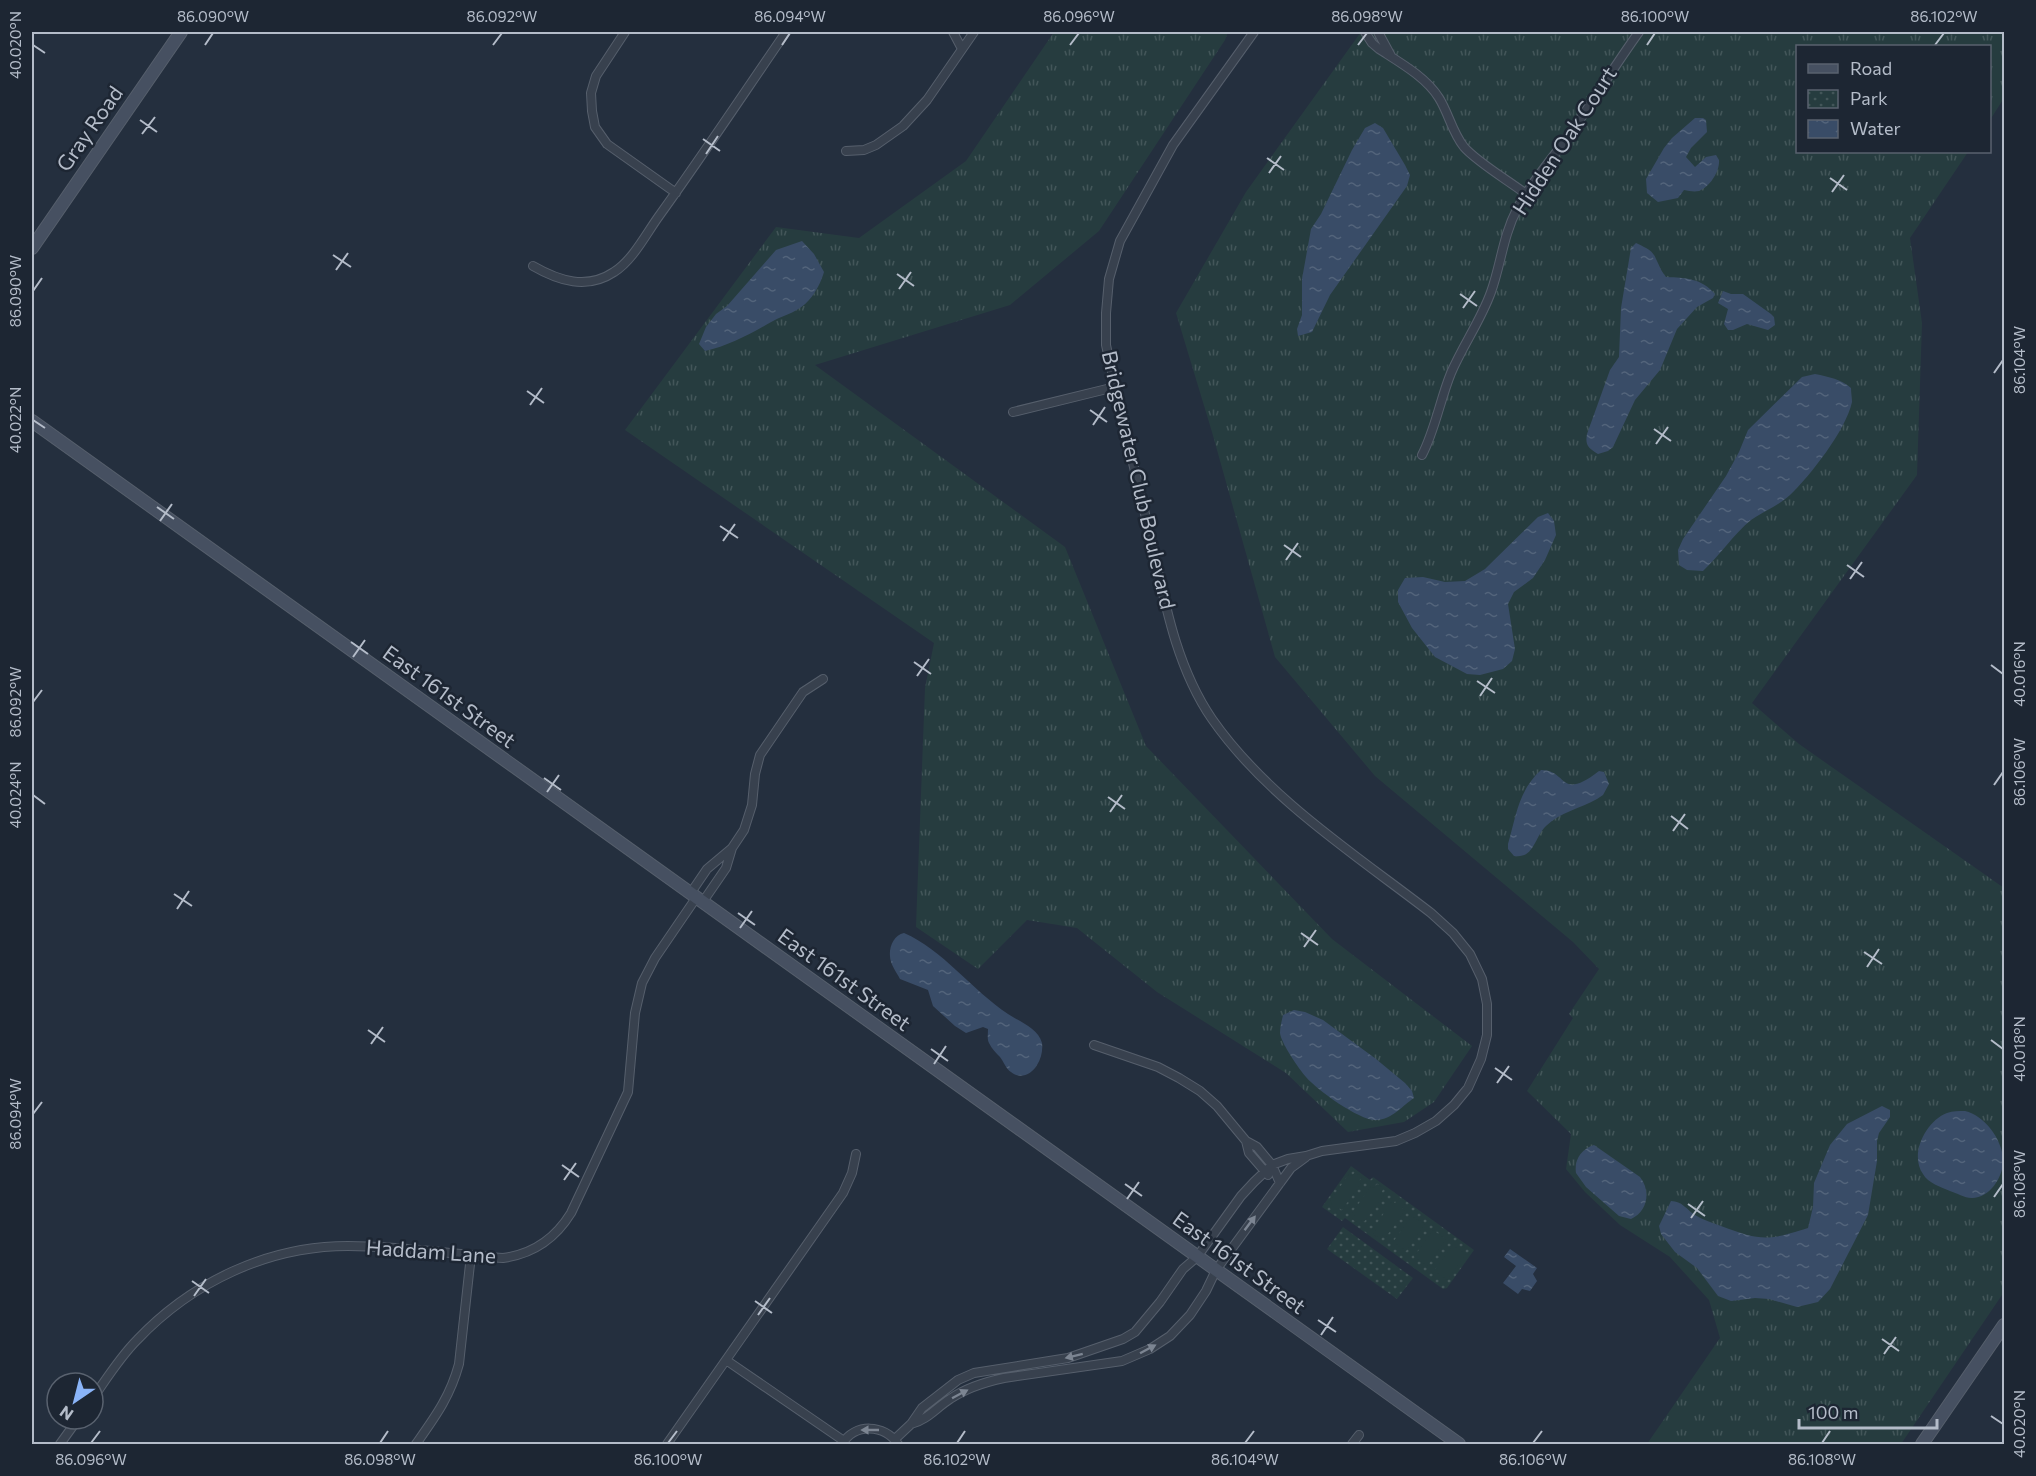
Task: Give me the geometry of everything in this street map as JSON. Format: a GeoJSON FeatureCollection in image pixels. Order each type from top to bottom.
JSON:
{"type":"FeatureCollection","features":[{"type":"Feature","properties":{"kind":"street","name":"Gray Road"},"geometry":{"type":"LineString","coordinates":[[32,248],[181,32]]}},
{"type":"Feature","properties":{"kind":"street"},"geometry":{"type":"LineString","coordinates":[[625,32],[596,76],[591,93],[595,127],[607,144],[675,193]]}},
{"type":"Feature","properties":{"kind":"street"},"geometry":{"type":"LineString","coordinates":[[533,266],[566,281],[581,283],[614,273],[628,258],[675,193],[786,32]]}},
{"type":"Feature","properties":{"kind":"street"},"geometry":{"type":"LineString","coordinates":[[953,32],[962,49]]}},
{"type":"Feature","properties":{"kind":"street"},"geometry":{"type":"LineString","coordinates":[[846,151],[864,150],[876,145],[903,126],[927,100],[974,32]]}},
{"type":"Feature","properties":{"kind":"street","name":"Bridgewater Club Boulevard"},"geometry":{"type":"LineString","coordinates":[[911,1424],[921,1408],[966,1376],[1068,1358],[1123,1339],[1135,1332],[1184,1269],[1197,1257],[1241,1196],[1272,1165],[1322,1151],[1396,1141],[1436,1121],[1454,1106],[1468,1088],[1481,1059],[1487,1035],[1487,1004],[1482,980],[1470,954],[1453,933],[1284,799],[1252,768],[1211,718],[1186,671],[1173,633],[1115,387],[1106,345],[1106,313],[1109,279],[1120,242],[1173,145],[1254,32]]}},
{"type":"Feature","properties":{"kind":"street"},"geometry":{"type":"LineString","coordinates":[[1365,32],[1372,43],[1434,90],[1457,137],[1470,153],[1526,194]]}},
{"type":"Feature","properties":{"kind":"street"},"geometry":{"type":"LineString","coordinates":[[1378,32],[1391,57]]}},
{"type":"Feature","properties":{"kind":"street","name":"Hidden Oak Court"},"geometry":{"type":"LineString","coordinates":[[1422,455],[1429,441],[1450,375],[1469,335],[1484,312],[1497,276],[1506,236],[1517,210],[1639,32]]}},
{"type":"Feature","properties":{"kind":"street"},"geometry":{"type":"LineString","coordinates":[[1013,412],[1115,387]]}},
{"type":"Feature","properties":{"kind":"street","name":"East 161st Street"},"geometry":{"type":"LineString","coordinates":[[32,420],[1459,1444]]}},
{"type":"Feature","properties":{"kind":"street"},"geometry":{"type":"LineString","coordinates":[[696,898],[726,868],[732,848],[744,830],[760,755],[803,692],[823,679]]}},
{"type":"Feature","properties":{"kind":"street"},"geometry":{"type":"LineString","coordinates":[[696,898],[707,868],[732,848]]}},
{"type":"Feature","properties":{"kind":"street","name":"Haddam Lane"},"geometry":{"type":"LineString","coordinates":[[105,1381],[123,1356],[159,1318],[204,1286],[249,1264],[282,1254],[315,1248],[347,1246],[386,1247],[503,1258],[533,1250],[550,1239],[571,1213],[628,1092],[634,1013],[642,983],[655,958],[696,898]]}},
{"type":"Feature","properties":{"kind":"street"},"geometry":{"type":"LineString","coordinates":[[1094,1046],[1158,1067],[1190,1084],[1216,1106],[1246,1141],[1257,1146],[1272,1165],[1280,1183]]}},
{"type":"Feature","properties":{"kind":"street"},"geometry":{"type":"LineString","coordinates":[[1246,1141],[1249,1153],[1264,1172],[1280,1183]]}},
{"type":"Feature","properties":{"kind":"street"},"geometry":{"type":"LineString","coordinates":[[667,1444],[843,1192],[852,1173],[856,1154]]}},
{"type":"Feature","properties":{"kind":"street"},"geometry":{"type":"LineString","coordinates":[[726,1360],[843,1443],[856,1431],[864,1428],[881,1430],[896,1442],[911,1424],[922,1421],[949,1399],[987,1382],[1122,1361],[1149,1350],[1170,1335],[1190,1315],[1206,1292],[1216,1270],[1291,1168],[1306,1156]]}},
{"type":"Feature","properties":{"kind":"street"},"geometry":{"type":"LineString","coordinates":[[416,1444],[444,1404],[456,1377],[471,1255]]}},
{"type":"Feature","properties":{"kind":"street"},"geometry":{"type":"LineString","coordinates":[[1922,1444],[2004,1325]]}},
{"type":"Feature","properties":{"kind":"street"},"geometry":{"type":"LineString","coordinates":[[60,1444],[69,1431]]}},
{"type":"Feature","properties":{"kind":"street"},"geometry":{"type":"LineString","coordinates":[[1352,1444],[1359,1435]]}},
{"type":"Feature","properties":{"kind":"green space"},"geometry":{"type":"Polygon","coordinates":[[[1054,32],[1228,32],[1225,40],[1099,231],[1010,305],[815,365],[1065,547],[1146,746],[1332,939],[1472,1046],[1434,1102],[1404,1122],[1348,1132],[1286,1073],[1157,992],[1077,928],[1027,920],[978,969],[916,927],[925,688],[934,643],[625,430],[776,227],[859,238],[966,161],[1054,32]]]}},
{"type":"Feature","properties":{"kind":"green space"},"geometry":{"type":"Polygon","coordinates":[[[1361,32],[2004,32],[2004,98],[1991,118],[1991,45],[1796,45],[1796,153],[1967,153],[1910,238],[1922,323],[1917,475],[1752,703],[1799,744],[2004,888],[2004,1292],[1901,1444],[1647,1444],[1720,1338],[1709,1300],[1670,1257],[1620,1225],[1585,1192],[1566,1169],[1571,1134],[1527,1091],[1573,1018],[1569,1014],[1599,969],[1573,942],[1375,776],[1275,657],[1176,313],[1246,192],[1361,32]]]}},
{"type":"Feature","properties":{"kind":"green space"},"geometry":{"type":"Polygon","coordinates":[[[1351,1166],[1370,1180],[1373,1177],[1474,1250],[1447,1288],[1443,1289],[1345,1218],[1342,1221],[1322,1207],[1351,1166]]]}},
{"type":"Feature","properties":{"kind":"green space"},"geometry":{"type":"Polygon","coordinates":[[[1355,1172],[1362,1177],[1359,1181],[1361,1183],[1342,1210],[1339,1208],[1336,1213],[1330,1208],[1332,1203],[1330,1201],[1349,1174],[1352,1176],[1355,1172]]]}},
{"type":"Feature","properties":{"kind":"green space"},"geometry":{"type":"Polygon","coordinates":[[[1377,1184],[1384,1188],[1381,1193],[1384,1195],[1364,1222],[1362,1220],[1359,1224],[1352,1219],[1355,1215],[1352,1213],[1371,1186],[1374,1188],[1377,1184]]]}},
{"type":"Feature","properties":{"kind":"green space"},"geometry":{"type":"Polygon","coordinates":[[[1399,1199],[1405,1204],[1402,1208],[1405,1210],[1386,1237],[1383,1235],[1380,1239],[1373,1234],[1376,1230],[1374,1228],[1392,1201],[1395,1203],[1399,1199]]]}},
{"type":"Feature","properties":{"kind":"green space"},"geometry":{"type":"Polygon","coordinates":[[[1412,1216],[1425,1224],[1406,1251],[1393,1242],[1412,1216]]]}},
{"type":"Feature","properties":{"kind":"green space"},"geometry":{"type":"Polygon","coordinates":[[[1343,1227],[1413,1278],[1397,1299],[1327,1249],[1343,1227]]]}},
{"type":"Feature","properties":{"kind":"green space"},"geometry":{"type":"Polygon","coordinates":[[[1433,1230],[1446,1239],[1427,1266],[1414,1257],[1433,1230]]]}},
{"type":"Feature","properties":{"kind":"green space"},"geometry":{"type":"Polygon","coordinates":[[[1453,1245],[1466,1254],[1447,1280],[1434,1271],[1453,1245]]]}},
{"type":"Feature","properties":{"kind":"water"},"geometry":{"type":"Polygon","coordinates":[[[1695,118],[1706,120],[1707,132],[1691,148],[1686,157],[1695,167],[1706,157],[1716,155],[1719,164],[1716,174],[1707,186],[1699,191],[1684,190],[1678,198],[1658,202],[1647,193],[1646,179],[1672,138],[1695,118]]]}},
{"type":"Feature","properties":{"kind":"water"},"geometry":{"type":"Polygon","coordinates":[[[1375,123],[1383,128],[1405,165],[1410,175],[1407,186],[1330,295],[1312,332],[1298,336],[1297,329],[1302,315],[1302,279],[1311,229],[1365,128],[1375,123]]]}},
{"type":"Feature","properties":{"kind":"water"},"geometry":{"type":"Polygon","coordinates":[[[802,241],[814,254],[824,272],[809,300],[797,310],[740,339],[705,351],[699,344],[706,327],[716,314],[727,306],[776,250],[802,241]]]}},
{"type":"Feature","properties":{"kind":"water"},"geometry":{"type":"Polygon","coordinates":[[[1636,243],[1653,253],[1666,277],[1699,282],[1715,294],[1713,298],[1697,307],[1677,329],[1660,370],[1635,400],[1613,447],[1598,454],[1588,446],[1587,434],[1610,370],[1619,357],[1621,308],[1631,248],[1636,243]]]}},
{"type":"Feature","properties":{"kind":"water"},"geometry":{"type":"Polygon","coordinates":[[[1723,291],[1743,294],[1771,314],[1775,325],[1768,330],[1747,324],[1728,330],[1724,324],[1728,309],[1718,303],[1723,291]]]}},
{"type":"Feature","properties":{"kind":"water"},"geometry":{"type":"Polygon","coordinates":[[[1815,374],[1839,380],[1851,388],[1852,402],[1843,426],[1826,452],[1790,495],[1751,520],[1703,571],[1687,570],[1679,565],[1678,550],[1683,539],[1726,476],[1748,430],[1802,377],[1815,374]]]}},
{"type":"Feature","properties":{"kind":"water"},"geometry":{"type":"Polygon","coordinates":[[[1548,513],[1554,521],[1556,535],[1545,560],[1533,578],[1514,592],[1508,604],[1515,649],[1512,661],[1503,669],[1480,675],[1467,674],[1435,657],[1412,628],[1398,602],[1398,590],[1405,578],[1423,577],[1445,582],[1465,581],[1485,569],[1538,517],[1548,513]]]}},
{"type":"Feature","properties":{"kind":"water"},"geometry":{"type":"Polygon","coordinates":[[[1541,770],[1550,771],[1570,784],[1586,780],[1599,771],[1604,772],[1609,784],[1603,795],[1597,799],[1551,821],[1530,851],[1521,856],[1514,856],[1508,849],[1508,844],[1519,805],[1527,787],[1541,770]]]}},
{"type":"Feature","properties":{"kind":"water"},"geometry":{"type":"Polygon","coordinates":[[[904,933],[931,949],[995,1005],[1037,1033],[1042,1043],[1042,1052],[1041,1058],[1032,1071],[1022,1076],[1011,1072],[989,1043],[988,1029],[983,1027],[966,1033],[933,1006],[928,990],[900,979],[891,962],[890,953],[895,939],[904,933]]]}},
{"type":"Feature","properties":{"kind":"water"},"geometry":{"type":"Polygon","coordinates":[[[1294,1010],[1323,1020],[1405,1083],[1412,1091],[1414,1098],[1386,1118],[1375,1120],[1349,1110],[1328,1096],[1311,1083],[1303,1073],[1281,1037],[1283,1015],[1294,1010]]]}},
{"type":"Feature","properties":{"kind":"water"},"geometry":{"type":"Polygon","coordinates":[[[1882,1106],[1890,1110],[1890,1117],[1879,1133],[1877,1141],[1877,1161],[1868,1215],[1830,1289],[1818,1302],[1797,1307],[1769,1299],[1731,1301],[1718,1296],[1697,1268],[1675,1252],[1661,1234],[1659,1226],[1671,1201],[1681,1204],[1705,1220],[1755,1237],[1773,1237],[1808,1228],[1813,1207],[1814,1183],[1830,1145],[1847,1124],[1882,1106]]]}},
{"type":"Feature","properties":{"kind":"water"},"geometry":{"type":"Polygon","coordinates":[[[1965,1111],[1979,1117],[1991,1129],[2002,1151],[2003,1159],[2003,1166],[1995,1185],[1985,1194],[1972,1198],[1950,1191],[1928,1180],[1919,1166],[1918,1157],[1922,1139],[1932,1123],[1947,1113],[1965,1111]]]}},
{"type":"Feature","properties":{"kind":"water"},"geometry":{"type":"Polygon","coordinates":[[[1594,1145],[1640,1177],[1646,1188],[1644,1206],[1631,1219],[1619,1216],[1586,1187],[1576,1173],[1579,1156],[1585,1149],[1594,1145]]]}},
{"type":"Feature","properties":{"kind":"water"},"geometry":{"type":"Polygon","coordinates":[[[1510,1249],[1537,1268],[1533,1274],[1537,1281],[1530,1291],[1522,1289],[1518,1294],[1503,1283],[1516,1266],[1504,1257],[1510,1249]]]}}]}
